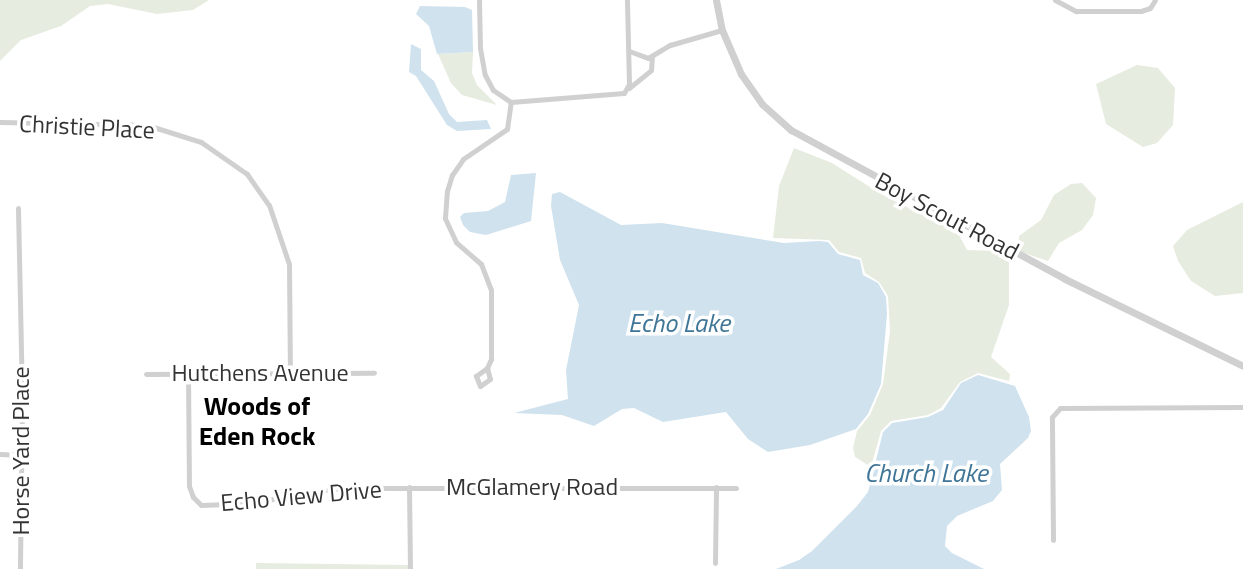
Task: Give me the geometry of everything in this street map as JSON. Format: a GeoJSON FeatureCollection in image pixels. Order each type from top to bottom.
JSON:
{"type":"FeatureCollection","features":[{"type":"Feature","properties":{"kind":"street"},"geometry":{"type":"LineString","coordinates":[[479,0],[480,48],[485,75],[493,90],[511,102],[522,99],[611,97],[624,93],[651,70],[652,57]]}},
{"type":"Feature","properties":{"kind":"street"},"geometry":{"type":"LineString","coordinates":[[627,0],[629,88]]}},
{"type":"Feature","properties":{"kind":"street","name":"Boy Scout Road"},"geometry":{"type":"LineString","coordinates":[[716,0],[722,30],[734,60],[751,89],[775,117],[800,136],[1065,279],[1243,366]]}},
{"type":"Feature","properties":{"kind":"street"},"geometry":{"type":"LineString","coordinates":[[1055,0],[1076,11],[1141,11],[1150,8],[1155,0]]}},
{"type":"Feature","properties":{"kind":"street"},"geometry":{"type":"LineString","coordinates":[[629,51],[642,58],[652,57],[670,46],[722,30]]}},
{"type":"Feature","properties":{"kind":"street"},"geometry":{"type":"LineString","coordinates":[[487,368],[491,359],[491,289],[481,264],[456,242],[450,230],[445,218],[447,191],[452,175],[463,159],[507,129],[511,102]]}},
{"type":"Feature","properties":{"kind":"street","name":"Christie Place"},"geometry":{"type":"LineString","coordinates":[[0,122],[147,125],[201,142],[247,174],[269,205],[289,264],[290,373]]}},
{"type":"Feature","properties":{"kind":"street","name":"Horse Yard Place"},"geometry":{"type":"LineString","coordinates":[[18,208],[20,569]]}},
{"type":"Feature","properties":{"kind":"street","name":"Hutchens Avenue"},"geometry":{"type":"LineString","coordinates":[[146,374],[374,373]]}},
{"type":"Feature","properties":{"kind":"street","name":"Echo View Drive"},"geometry":{"type":"LineString","coordinates":[[188,374],[189,486],[192,497],[201,505],[256,503],[301,492],[409,487]]}},
{"type":"Feature","properties":{"kind":"street"},"geometry":{"type":"LineString","coordinates":[[1053,540],[1052,417],[1060,408],[1243,407]]}},
{"type":"Feature","properties":{"kind":"street"},"geometry":{"type":"LineString","coordinates":[[0,454],[21,455]]}},
{"type":"Feature","properties":{"kind":"street","name":"McGlamery Road"},"geometry":{"type":"LineString","coordinates":[[410,569],[409,487],[736,488]]}},
{"type":"Feature","properties":{"kind":"street"},"geometry":{"type":"LineString","coordinates":[[715,563],[716,487]]}},
{"type":"Feature","properties":{"kind":"shaded area"},"geometry":{"type":"Polygon","coordinates":[[[0,0],[209,0],[193,10],[157,14],[108,4],[90,6],[61,26],[21,40],[0,61],[0,0]]]}},
{"type":"Feature","properties":{"kind":"shaded area"},"geometry":{"type":"Polygon","coordinates":[[[473,52],[472,73],[477,85],[497,105],[462,95],[451,83],[438,54],[473,52]]]}},
{"type":"Feature","properties":{"kind":"shaded area"},"geometry":{"type":"Polygon","coordinates":[[[1137,65],[1158,68],[1175,88],[1173,125],[1157,143],[1143,147],[1106,124],[1096,84],[1137,65]]]}},
{"type":"Feature","properties":{"kind":"shaded area"},"geometry":{"type":"Polygon","coordinates":[[[794,148],[832,163],[881,194],[958,233],[967,250],[999,251],[1009,262],[1009,305],[991,357],[1010,374],[1009,381],[978,373],[960,382],[941,408],[928,415],[891,421],[881,431],[871,467],[855,457],[853,448],[857,431],[870,415],[883,384],[890,331],[888,296],[879,282],[865,273],[861,258],[839,252],[829,240],[773,238],[779,186],[794,148]]]}},
{"type":"Feature","properties":{"kind":"shaded area"},"geometry":{"type":"Polygon","coordinates":[[[1082,183],[1096,198],[1093,215],[1082,230],[1059,243],[1048,261],[1018,251],[1019,236],[1041,220],[1054,195],[1071,184],[1082,183]]]}},
{"type":"Feature","properties":{"kind":"shaded area"},"geometry":{"type":"Polygon","coordinates":[[[1243,202],[1243,293],[1215,296],[1191,281],[1178,261],[1173,246],[1187,230],[1243,202]]]}},
{"type":"Feature","properties":{"kind":"shaded area"},"geometry":{"type":"Polygon","coordinates":[[[256,563],[408,565],[408,569],[256,569],[256,563]]]}},
{"type":"Feature","properties":{"kind":"water"},"geometry":{"type":"Polygon","coordinates":[[[420,6],[465,7],[472,10],[473,52],[437,54],[429,26],[416,14],[420,6]]]}},
{"type":"Feature","properties":{"kind":"water"},"geometry":{"type":"Polygon","coordinates":[[[411,44],[421,49],[421,70],[434,81],[449,114],[457,122],[487,120],[491,129],[457,131],[447,125],[416,76],[409,72],[411,44]]]}},
{"type":"Feature","properties":{"kind":"water"},"geometry":{"type":"Polygon","coordinates":[[[536,173],[531,221],[486,235],[470,232],[463,225],[460,217],[464,213],[488,211],[505,202],[511,175],[536,173]]]}},
{"type":"Feature","properties":{"kind":"water","name":"Echo Lake"},"geometry":{"type":"Polygon","coordinates":[[[560,192],[621,225],[662,223],[784,243],[828,242],[838,254],[860,260],[863,275],[878,283],[886,297],[887,314],[881,384],[868,414],[856,429],[810,445],[768,452],[748,439],[726,412],[663,422],[634,408],[622,409],[594,426],[562,415],[514,413],[568,399],[566,370],[579,305],[560,260],[551,206],[552,194],[560,192]]]}},
{"type":"Feature","properties":{"kind":"water","name":"Church Lake"},"geometry":{"type":"Polygon","coordinates":[[[978,375],[1015,386],[1029,417],[1031,431],[1028,438],[1000,464],[1002,490],[993,501],[957,516],[947,526],[945,546],[952,553],[984,569],[776,569],[799,560],[812,551],[857,506],[868,492],[883,432],[892,423],[928,417],[943,410],[961,383],[978,375]]]}},
{"type":"Feature","properties":{"kind":"district","name":"Woods of Eden Rock"},"geometry":{"type":"Point","coordinates":[257,421]}}]}
